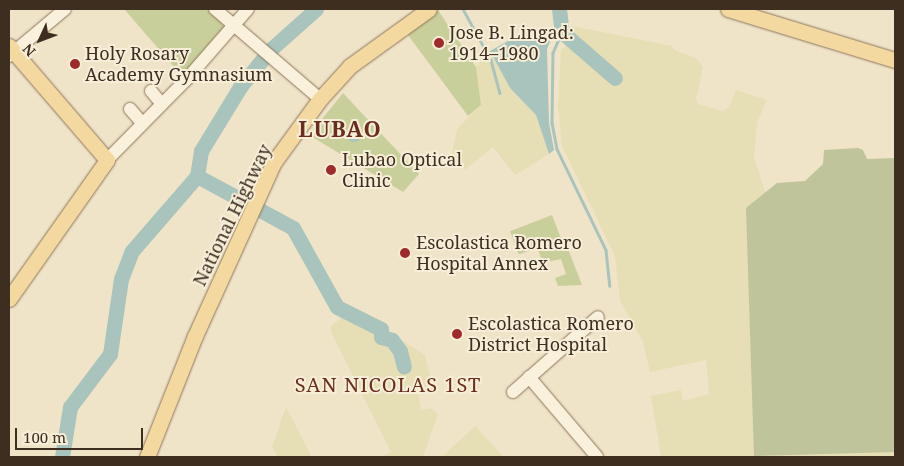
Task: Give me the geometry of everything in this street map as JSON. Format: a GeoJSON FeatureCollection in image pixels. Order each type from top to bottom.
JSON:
{"type":"FeatureCollection","features":[{"type":"Feature","properties":{"kind":"main road","name":"National Highway"},"geometry":{"type":"LineString","coordinates":[[147,457],[170,395],[250,212],[274,162],[320,100],[350,66],[429,9]]}},
{"type":"Feature","properties":{"kind":"main road"},"geometry":{"type":"LineString","coordinates":[[728,9],[895,60]]}},
{"type":"Feature","properties":{"kind":"main road"},"geometry":{"type":"LineString","coordinates":[[9,299],[107,160],[10,51]]}},
{"type":"Feature","properties":{"kind":"street"},"geometry":{"type":"LineString","coordinates":[[10,51],[65,9]]}},
{"type":"Feature","properties":{"kind":"street"},"geometry":{"type":"LineString","coordinates":[[216,9],[320,100]]}},
{"type":"Feature","properties":{"kind":"street"},"geometry":{"type":"LineString","coordinates":[[107,160],[162,104],[248,9]]}},
{"type":"Feature","properties":{"kind":"street"},"geometry":{"type":"LineString","coordinates":[[151,91],[162,104]]}},
{"type":"Feature","properties":{"kind":"street"},"geometry":{"type":"LineString","coordinates":[[130,109],[142,123]]}},
{"type":"Feature","properties":{"kind":"street"},"geometry":{"type":"LineString","coordinates":[[514,392],[598,317]]}},
{"type":"Feature","properties":{"kind":"street"},"geometry":{"type":"LineString","coordinates":[[529,377],[598,457]]}},
{"type":"Feature","properties":{"kind":"shaded area"},"geometry":{"type":"Polygon","coordinates":[[[572,26],[672,46],[674,50],[696,58],[703,67],[696,99],[698,104],[723,111],[729,107],[736,90],[767,100],[757,122],[754,159],[766,193],[746,208],[895,452],[895,457],[661,457],[651,396],[681,390],[683,401],[709,394],[706,360],[650,372],[643,342],[620,300],[615,256],[562,146],[558,105],[561,50],[568,44],[614,83],[622,77],[570,30],[572,26]]]}},
{"type":"Feature","properties":{"kind":"shaded area"},"geometry":{"type":"Polygon","coordinates":[[[490,51],[510,88],[536,115],[549,154],[515,175],[493,147],[465,170],[452,154],[457,129],[481,105],[476,67],[490,51]]]}},
{"type":"Feature","properties":{"kind":"shaded area"},"geometry":{"type":"Polygon","coordinates":[[[346,314],[379,330],[380,339],[391,342],[399,352],[402,369],[406,368],[402,350],[394,339],[382,336],[382,328],[425,355],[433,389],[418,392],[421,410],[431,408],[438,414],[423,457],[381,457],[391,452],[331,332],[331,326],[346,314]]]}},
{"type":"Feature","properties":{"kind":"shaded area"},"geometry":{"type":"Polygon","coordinates":[[[286,407],[312,457],[278,457],[272,447],[286,407]]]}},
{"type":"Feature","properties":{"kind":"shaded area"},"geometry":{"type":"Polygon","coordinates":[[[475,426],[504,457],[442,457],[475,426]]]}},
{"type":"Feature","properties":{"kind":"green space"},"geometry":{"type":"Polygon","coordinates":[[[124,9],[211,9],[224,27],[222,34],[183,77],[124,9]]]}},
{"type":"Feature","properties":{"kind":"green space"},"geometry":{"type":"Polygon","coordinates":[[[438,10],[476,67],[481,105],[468,116],[405,31],[438,10]]]}},
{"type":"Feature","properties":{"kind":"green space"},"geometry":{"type":"Polygon","coordinates":[[[343,93],[419,174],[403,192],[309,135],[343,93]]]}},
{"type":"Feature","properties":{"kind":"green space"},"geometry":{"type":"Polygon","coordinates":[[[858,148],[863,150],[867,159],[895,158],[895,452],[754,456],[746,208],[777,183],[805,181],[823,164],[824,150],[858,148]]]}},
{"type":"Feature","properties":{"kind":"green space"},"geometry":{"type":"Polygon","coordinates":[[[552,215],[561,238],[519,254],[510,231],[552,215]]]}},
{"type":"Feature","properties":{"kind":"green space"},"geometry":{"type":"Polygon","coordinates":[[[565,241],[582,285],[558,286],[555,278],[566,274],[561,259],[543,263],[538,250],[565,241]]]}},
{"type":"Feature","properties":{"kind":"water"},"geometry":{"type":"Polygon","coordinates":[[[556,27],[547,49],[549,123],[554,150],[549,154],[536,115],[510,88],[490,51],[520,34],[556,27]]]}},
{"type":"Feature","properties":{"kind":"water"},"geometry":{"type":"Polygon","coordinates":[[[351,128],[357,128],[361,135],[357,142],[351,142],[347,138],[347,132],[351,128]]]}},
{"type":"Feature","properties":{"kind":"waterway"},"geometry":{"type":"LineString","coordinates":[[316,9],[270,50],[240,87],[201,151],[197,176],[293,228],[337,307],[381,329],[381,337],[392,340],[400,351],[404,367]]}},
{"type":"Feature","properties":{"kind":"waterway"},"geometry":{"type":"LineString","coordinates":[[463,9],[491,60],[500,93]]}},
{"type":"Feature","properties":{"kind":"waterway"},"geometry":{"type":"LineString","coordinates":[[559,9],[562,32],[615,78]]}},
{"type":"Feature","properties":{"kind":"waterway"},"geometry":{"type":"LineString","coordinates":[[562,32],[553,53],[552,123],[557,149],[606,250],[610,286]]}},
{"type":"Feature","properties":{"kind":"waterway"},"geometry":{"type":"LineString","coordinates":[[62,457],[70,407],[110,354],[121,279],[132,251],[197,176]]}},
{"type":"Feature","properties":{"kind":"place","name":"Jose B. Lingad: 1914–1980"},"geometry":{"type":"Point","coordinates":[439,43]}},
{"type":"Feature","properties":{"kind":"place","name":"Holy Rosary Academy Gymnasium"},"geometry":{"type":"Point","coordinates":[75,64]}},
{"type":"Feature","properties":{"kind":"place","name":"Lubao Optical Clinic"},"geometry":{"type":"Point","coordinates":[331,170]}},
{"type":"Feature","properties":{"kind":"place","name":"Escolastica Romero Hospital Annex"},"geometry":{"type":"Point","coordinates":[405,253]}},
{"type":"Feature","properties":{"kind":"place","name":"Escolastica Romero District Hospital"},"geometry":{"type":"Point","coordinates":[457,334]}},
{"type":"Feature","properties":{"kind":"district","name":"LUBAO"},"geometry":{"type":"Point","coordinates":[340,129]}},
{"type":"Feature","properties":{"kind":"district","name":"SAN NICOLAS 1ST"},"geometry":{"type":"Point","coordinates":[388,384]}}]}
